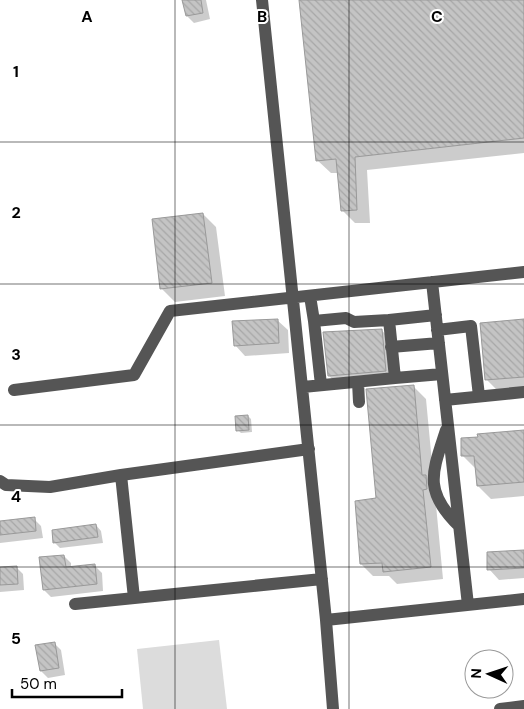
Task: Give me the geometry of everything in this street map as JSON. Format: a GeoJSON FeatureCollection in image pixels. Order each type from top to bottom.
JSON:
{"type":"FeatureCollection","features":[{"type":"Feature","properties":{"kind":"lane"},"geometry":{"type":"LineString","coordinates":[[262,0],[294,298],[334,709]]}},
{"type":"Feature","properties":{"kind":"lane"},"geometry":{"type":"LineString","coordinates":[[14,390],[134,375],[170,311],[524,272]]}},
{"type":"Feature","properties":{"kind":"lane"},"geometry":{"type":"LineString","coordinates":[[432,282],[468,604]]}},
{"type":"Feature","properties":{"kind":"lane"},"geometry":{"type":"LineString","coordinates":[[310,296],[321,385]]}},
{"type":"Feature","properties":{"kind":"lane"},"geometry":{"type":"LineString","coordinates":[[314,320],[346,318],[354,322],[436,315]]}},
{"type":"Feature","properties":{"kind":"lane"},"geometry":{"type":"LineString","coordinates":[[388,320],[394,378]]}},
{"type":"Feature","properties":{"kind":"lane"},"geometry":{"type":"LineString","coordinates":[[392,347],[438,337],[470,326],[479,396]]}},
{"type":"Feature","properties":{"kind":"lane"},"geometry":{"type":"LineString","coordinates":[[303,387],[442,374]]}},
{"type":"Feature","properties":{"kind":"lane"},"geometry":{"type":"LineString","coordinates":[[358,382],[360,402]]}},
{"type":"Feature","properties":{"kind":"lane"},"geometry":{"type":"LineString","coordinates":[[445,400],[524,392]]}},
{"type":"Feature","properties":{"kind":"lane"},"geometry":{"type":"LineString","coordinates":[[448,426],[434,470],[436,495],[448,516],[459,526]]}},
{"type":"Feature","properties":{"kind":"lane"},"geometry":{"type":"LineString","coordinates":[[0,480],[6,485],[50,487],[121,475],[309,449]]}},
{"type":"Feature","properties":{"kind":"lane"},"geometry":{"type":"LineString","coordinates":[[121,475],[134,598]]}},
{"type":"Feature","properties":{"kind":"lane"},"geometry":{"type":"LineString","coordinates":[[75,604],[322,579]]}},
{"type":"Feature","properties":{"kind":"lane"},"geometry":{"type":"LineString","coordinates":[[326,620],[524,599]]}},
{"type":"Feature","properties":{"kind":"lane"},"geometry":{"type":"LineString","coordinates":[[500,709],[524,706]]}},
{"type":"Feature","properties":{"kind":"shaded area"},"geometry":{"type":"Polygon","coordinates":[[[219,640],[227,709],[143,709],[137,649],[219,640]]]}},
{"type":"Feature","properties":{"kind":"building"},"geometry":{"type":"Polygon","coordinates":[[[182,0],[201,0],[203,13],[186,16],[182,0]]]}},
{"type":"Feature","properties":{"kind":"building"},"geometry":{"type":"Polygon","coordinates":[[[299,0],[524,0],[524,138],[355,157],[357,210],[341,211],[336,159],[316,161],[299,0]]]}},
{"type":"Feature","properties":{"kind":"building"},"geometry":{"type":"Polygon","coordinates":[[[203,213],[212,283],[160,289],[152,219],[203,213]]]}},
{"type":"Feature","properties":{"kind":"building"},"geometry":{"type":"Polygon","coordinates":[[[278,319],[279,343],[234,346],[232,321],[278,319]]]}},
{"type":"Feature","properties":{"kind":"building"},"geometry":{"type":"Polygon","coordinates":[[[524,319],[524,377],[485,380],[480,323],[524,319]]]}},
{"type":"Feature","properties":{"kind":"building"},"geometry":{"type":"Polygon","coordinates":[[[382,329],[386,371],[328,376],[323,332],[382,329]]]}},
{"type":"Feature","properties":{"kind":"building"},"geometry":{"type":"Polygon","coordinates":[[[414,385],[422,475],[426,475],[427,489],[423,490],[431,567],[383,572],[382,563],[360,564],[355,501],[376,498],[366,389],[414,385]]]}},
{"type":"Feature","properties":{"kind":"building"},"geometry":{"type":"Polygon","coordinates":[[[248,415],[249,430],[236,431],[235,416],[248,415]]]}},
{"type":"Feature","properties":{"kind":"building"},"geometry":{"type":"Polygon","coordinates":[[[524,430],[524,482],[477,486],[474,456],[461,456],[461,438],[478,437],[477,434],[524,430]]]}},
{"type":"Feature","properties":{"kind":"building"},"geometry":{"type":"Polygon","coordinates":[[[35,517],[36,531],[0,535],[0,521],[35,517]]]}},
{"type":"Feature","properties":{"kind":"building"},"geometry":{"type":"Polygon","coordinates":[[[96,524],[98,537],[53,543],[52,530],[96,524]]]}},
{"type":"Feature","properties":{"kind":"building"},"geometry":{"type":"Polygon","coordinates":[[[524,550],[524,568],[487,570],[487,552],[524,550]]]}},
{"type":"Feature","properties":{"kind":"building"},"geometry":{"type":"Polygon","coordinates":[[[64,555],[66,567],[95,564],[97,584],[43,590],[39,557],[64,555]]]}},
{"type":"Feature","properties":{"kind":"building"},"geometry":{"type":"Polygon","coordinates":[[[17,566],[18,584],[0,585],[0,567],[17,566]]]}},
{"type":"Feature","properties":{"kind":"building"},"geometry":{"type":"Polygon","coordinates":[[[55,642],[59,668],[40,671],[35,645],[55,642]]]}}]}
